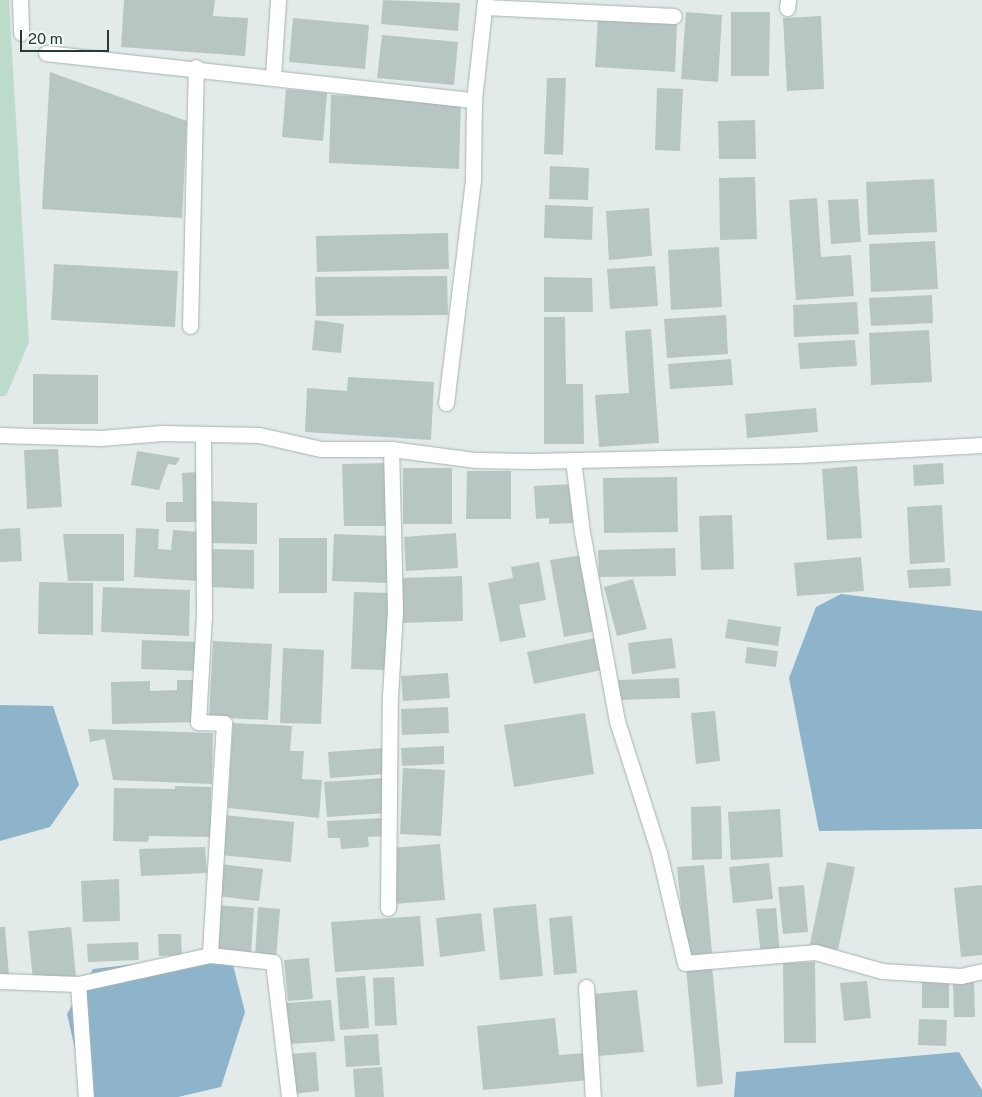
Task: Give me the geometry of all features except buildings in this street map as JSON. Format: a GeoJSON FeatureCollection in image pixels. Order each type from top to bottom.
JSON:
{"type":"FeatureCollection","features":[{"type":"Feature","properties":{"kind":"street"},"geometry":{"type":"LineString","coordinates":[[20,0],[21,33]]}},
{"type":"Feature","properties":{"kind":"street"},"geometry":{"type":"LineString","coordinates":[[274,76],[278,0]]}},
{"type":"Feature","properties":{"kind":"street"},"geometry":{"type":"LineString","coordinates":[[446,403],[473,180],[474,100],[484,4],[674,16]]}},
{"type":"Feature","properties":{"kind":"street"},"geometry":{"type":"LineString","coordinates":[[46,54],[274,76],[474,100]]}},
{"type":"Feature","properties":{"kind":"street"},"geometry":{"type":"LineString","coordinates":[[190,326],[196,68]]}},
{"type":"Feature","properties":{"kind":"street"},"geometry":{"type":"LineString","coordinates":[[0,435],[101,438],[162,433],[260,436],[321,449],[391,449],[476,460],[573,460],[798,455],[982,445]]}},
{"type":"Feature","properties":{"kind":"street"},"geometry":{"type":"LineString","coordinates":[[203,435],[204,614],[198,722],[224,723],[210,956]]}},
{"type":"Feature","properties":{"kind":"street"},"geometry":{"type":"LineString","coordinates":[[388,908],[390,697],[395,611],[391,449]]}},
{"type":"Feature","properties":{"kind":"street"},"geometry":{"type":"LineString","coordinates":[[573,460],[582,532],[617,721],[659,853],[685,963],[815,952],[882,971],[961,976],[982,971]]}},
{"type":"Feature","properties":{"kind":"street"},"geometry":{"type":"LineString","coordinates":[[0,981],[78,984],[210,956],[273,962],[289,1097]]}},
{"type":"Feature","properties":{"kind":"street"},"geometry":{"type":"LineString","coordinates":[[78,984],[86,1097]]}},
{"type":"Feature","properties":{"kind":"street"},"geometry":{"type":"LineString","coordinates":[[586,987],[593,1097]]}},
{"type":"Feature","properties":{"kind":"green space"},"geometry":{"type":"Polygon","coordinates":[[[0,0],[9,0],[29,342],[6,396],[0,396],[0,0]]]}},
{"type":"Feature","properties":{"kind":"water"},"geometry":{"type":"Polygon","coordinates":[[[841,594],[982,611],[982,829],[819,831],[789,678],[816,607],[841,594]]]}},
{"type":"Feature","properties":{"kind":"water"},"geometry":{"type":"Polygon","coordinates":[[[0,705],[53,706],[79,785],[50,827],[0,841],[0,705]]]}},
{"type":"Feature","properties":{"kind":"water"},"geometry":{"type":"Polygon","coordinates":[[[230,953],[245,1012],[221,1087],[178,1097],[86,1097],[67,1014],[93,969],[230,953]]]}},
{"type":"Feature","properties":{"kind":"water"},"geometry":{"type":"Polygon","coordinates":[[[959,1052],[982,1090],[982,1097],[734,1097],[736,1072],[959,1052]]]}}]}
